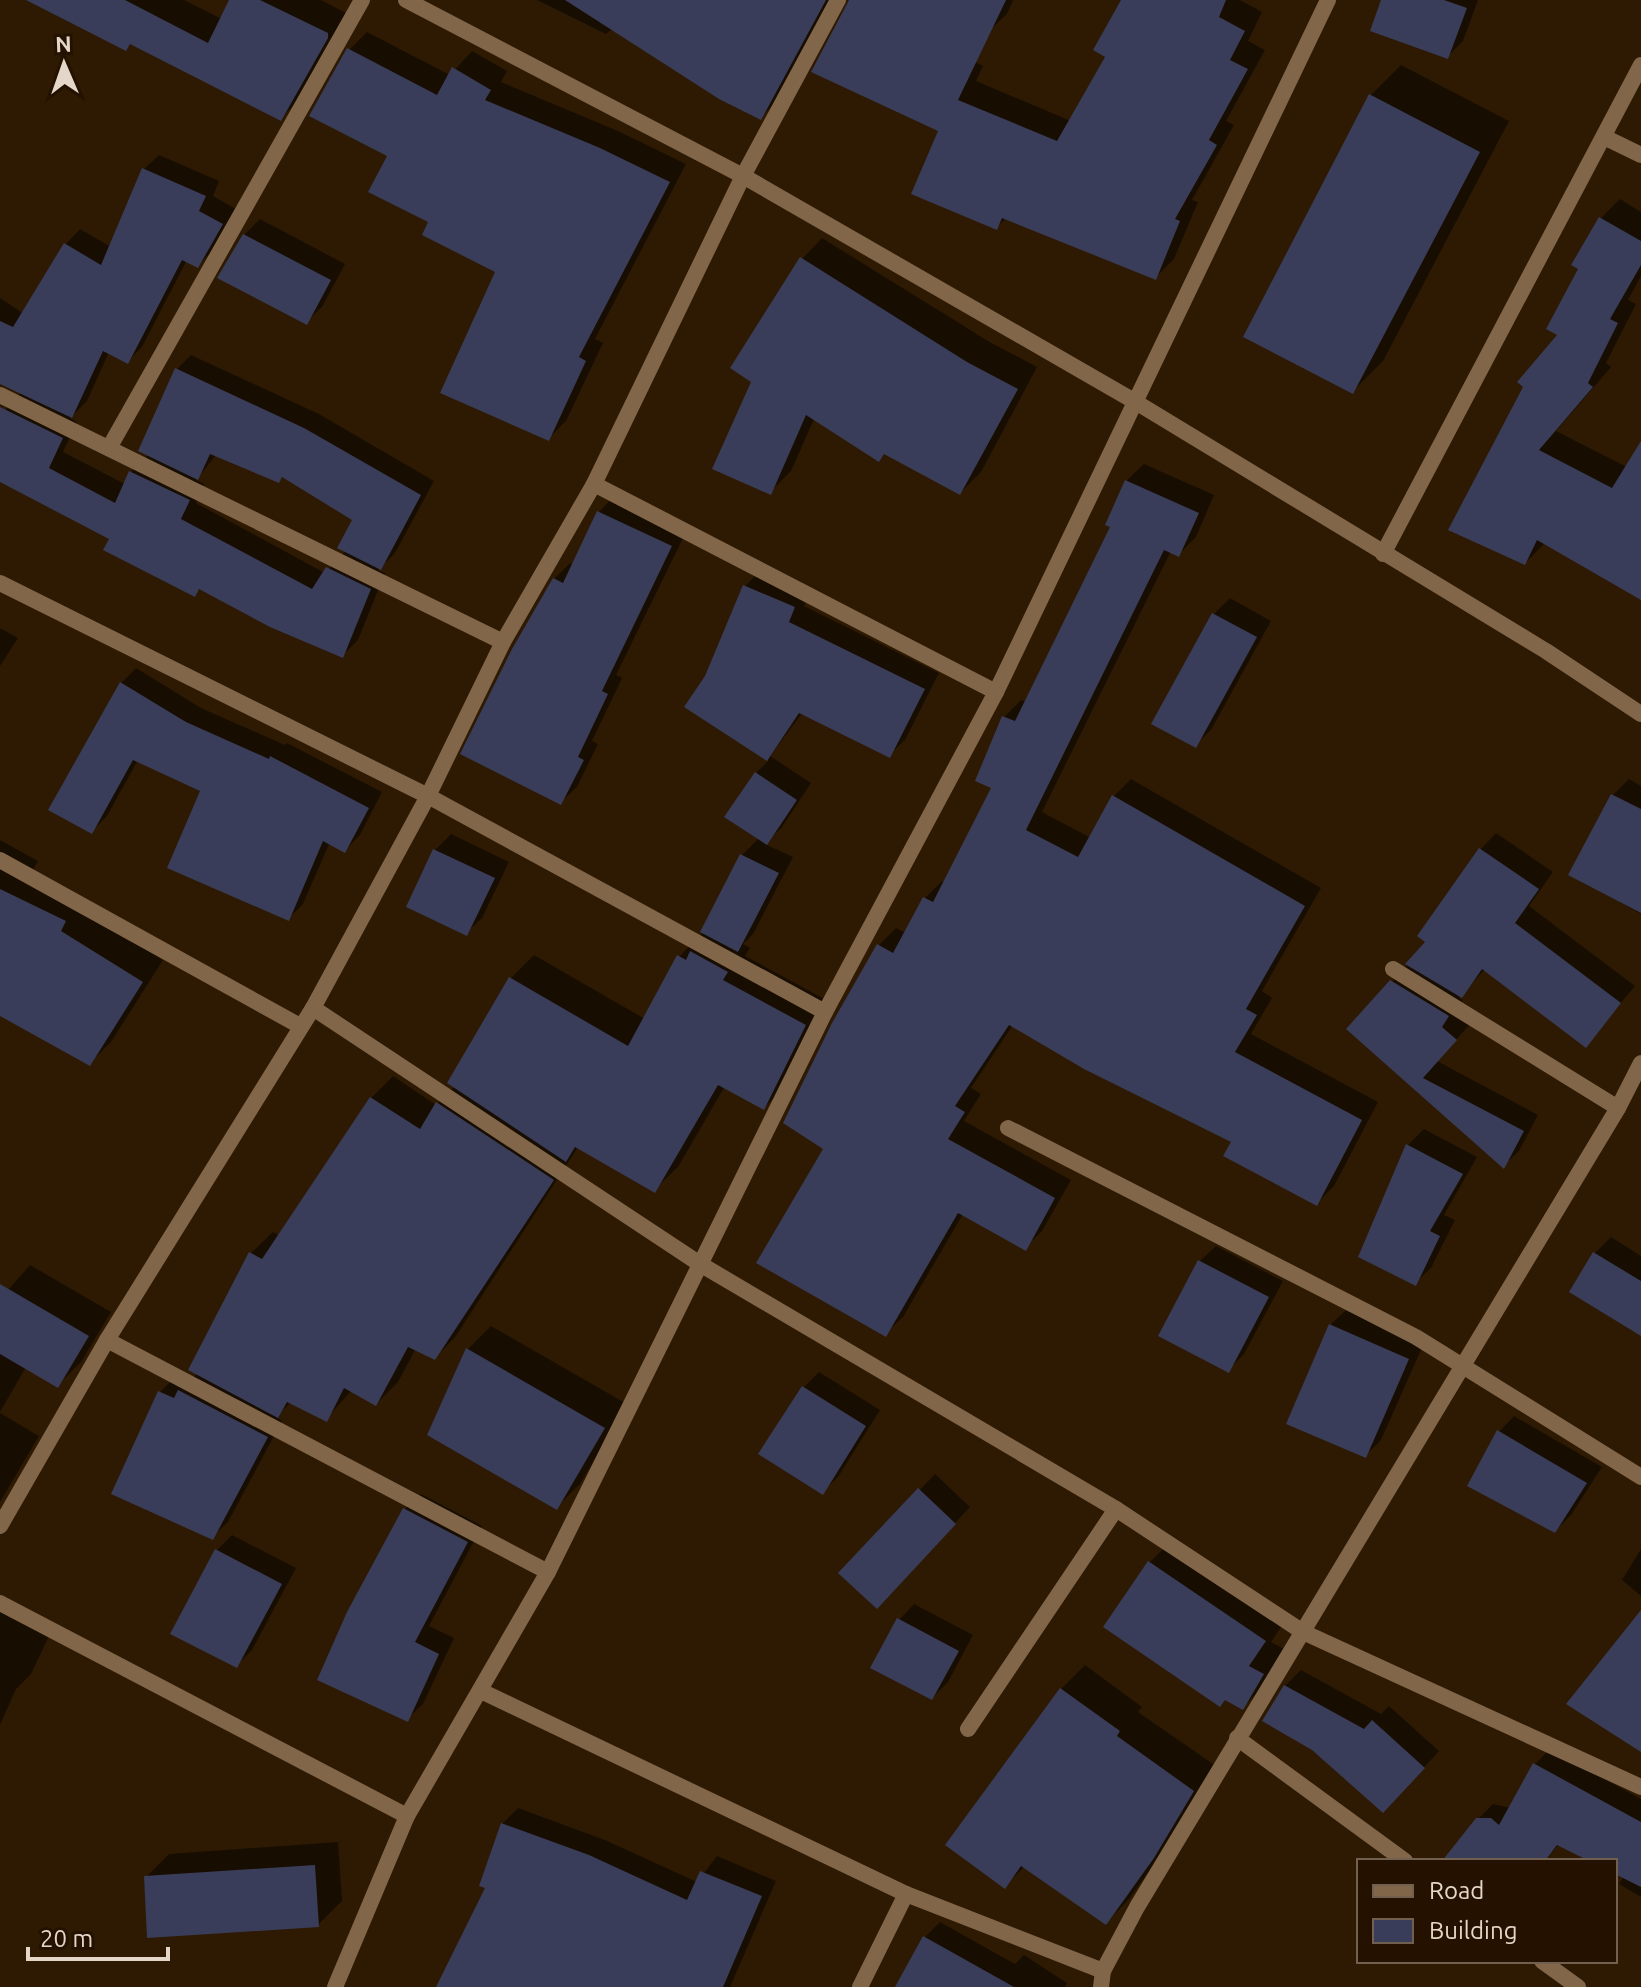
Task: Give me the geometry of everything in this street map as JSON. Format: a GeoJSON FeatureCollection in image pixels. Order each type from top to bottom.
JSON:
{"type":"FeatureCollection","features":[{"type":"Feature","properties":{"kind":"street"},"geometry":{"type":"LineString","coordinates":[[109,448],[362,0]]}},
{"type":"Feature","properties":{"kind":"street"},"geometry":{"type":"LineString","coordinates":[[406,0],[743,176],[1134,401],[1546,651],[1641,714]]}},
{"type":"Feature","properties":{"kind":"street"},"geometry":{"type":"LineString","coordinates":[[0,1526],[107,1340],[313,1008],[428,796],[503,642],[594,484],[743,176],[838,0]]}},
{"type":"Feature","properties":{"kind":"street"},"geometry":{"type":"LineString","coordinates":[[335,1987],[407,1816],[548,1572],[825,1012],[996,692],[1328,0]]}},
{"type":"Feature","properties":{"kind":"street"},"geometry":{"type":"LineString","coordinates":[[1383,554],[1641,65]]}},
{"type":"Feature","properties":{"kind":"street"},"geometry":{"type":"LineString","coordinates":[[1604,137],[1641,155]]}},
{"type":"Feature","properties":{"kind":"street"},"geometry":{"type":"LineString","coordinates":[[0,395],[503,642]]}},
{"type":"Feature","properties":{"kind":"street"},"geometry":{"type":"LineString","coordinates":[[594,484],[996,692]]}},
{"type":"Feature","properties":{"kind":"street"},"geometry":{"type":"LineString","coordinates":[[0,583],[428,796],[825,1012]]}},
{"type":"Feature","properties":{"kind":"street"},"geometry":{"type":"LineString","coordinates":[[0,860],[300,1026]]}},
{"type":"Feature","properties":{"kind":"street"},"geometry":{"type":"LineString","coordinates":[[1393,969],[1618,1108]]}},
{"type":"Feature","properties":{"kind":"street"},"geometry":{"type":"LineString","coordinates":[[313,1008],[700,1264],[1116,1509],[1303,1632],[1641,1787]]}},
{"type":"Feature","properties":{"kind":"street"},"geometry":{"type":"LineString","coordinates":[[481,1691],[906,1894],[1102,1979],[1237,1738],[1618,1108],[1641,1063]]}},
{"type":"Feature","properties":{"kind":"street"},"geometry":{"type":"LineString","coordinates":[[1008,1128],[1416,1337],[1641,1477]]}},
{"type":"Feature","properties":{"kind":"street"},"geometry":{"type":"LineString","coordinates":[[107,1340],[548,1572]]}},
{"type":"Feature","properties":{"kind":"street"},"geometry":{"type":"LineString","coordinates":[[968,1729],[1116,1509]]}},
{"type":"Feature","properties":{"kind":"street"},"geometry":{"type":"LineString","coordinates":[[0,1603],[407,1816]]}},
{"type":"Feature","properties":{"kind":"street"},"geometry":{"type":"LineString","coordinates":[[1237,1738],[1402,1859]]}},
{"type":"Feature","properties":{"kind":"street"},"geometry":{"type":"LineString","coordinates":[[860,1987],[906,1894]]}},
{"type":"Feature","properties":{"kind":"street"},"geometry":{"type":"LineString","coordinates":[[1545,1963],[1578,1987]]}},
{"type":"Feature","properties":{"kind":"building"},"geometry":{"type":"Polygon","coordinates":[[[26,0],[125,0],[208,43],[229,0],[260,0],[328,33],[328,38],[281,121],[130,44],[126,51],[26,0]]]}},
{"type":"Feature","properties":{"kind":"building"},"geometry":{"type":"Polygon","coordinates":[[[565,0],[826,0],[761,120],[719,99],[565,0]]]}},
{"type":"Feature","properties":{"kind":"building"},"geometry":{"type":"Polygon","coordinates":[[[849,0],[1006,0],[958,100],[1057,141],[1105,57],[1093,50],[1121,0],[1226,0],[1219,17],[1245,31],[1230,60],[1248,69],[1209,140],[1217,145],[1175,219],[1180,221],[1156,280],[1002,218],[997,230],[911,194],[938,131],[811,72],[849,0]]]}},
{"type":"Feature","properties":{"kind":"building"},"geometry":{"type":"Polygon","coordinates":[[[1381,0],[1444,0],[1467,8],[1448,59],[1370,31],[1381,0]]]}},
{"type":"Feature","properties":{"kind":"building"},"geometry":{"type":"Polygon","coordinates":[[[347,48],[437,95],[452,67],[491,90],[485,100],[600,148],[670,182],[579,357],[586,361],[549,441],[440,393],[495,272],[422,235],[428,222],[368,192],[387,156],[309,116],[347,48]]]}},
{"type":"Feature","properties":{"kind":"building"},"geometry":{"type":"Polygon","coordinates":[[[1369,94],[1480,152],[1353,394],[1243,337],[1369,94]]]}},
{"type":"Feature","properties":{"kind":"building"},"geometry":{"type":"Polygon","coordinates":[[[142,168],[206,196],[199,211],[223,224],[198,268],[182,260],[128,364],[103,351],[72,418],[0,384],[0,321],[13,327],[64,243],[101,265],[142,168]]]}},
{"type":"Feature","properties":{"kind":"building"},"geometry":{"type":"Polygon","coordinates":[[[1599,217],[1641,241],[1641,265],[1610,319],[1618,323],[1588,383],[1593,387],[1539,450],[1612,488],[1641,441],[1641,600],[1537,540],[1525,565],[1448,530],[1523,387],[1517,382],[1557,335],[1546,329],[1578,269],[1571,265],[1599,217]]]}},
{"type":"Feature","properties":{"kind":"building"},"geometry":{"type":"Polygon","coordinates":[[[243,234],[331,280],[307,325],[217,278],[243,234]]]}},
{"type":"Feature","properties":{"kind":"building"},"geometry":{"type":"Polygon","coordinates":[[[800,257],[967,362],[1018,389],[960,495],[884,454],[879,462],[806,415],[771,495],[712,469],[751,382],[730,368],[800,257]]]}},
{"type":"Feature","properties":{"kind":"building"},"geometry":{"type":"Polygon","coordinates":[[[175,368],[304,428],[421,495],[381,570],[337,548],[352,520],[282,477],[279,483],[210,454],[198,480],[138,451],[175,368]]]}},
{"type":"Feature","properties":{"kind":"building"},"geometry":{"type":"Polygon","coordinates":[[[0,407],[63,438],[49,468],[115,503],[129,471],[190,500],[181,519],[312,589],[326,567],[371,589],[343,658],[270,627],[199,589],[195,597],[103,550],[109,539],[0,482],[0,407]]]}},
{"type":"Feature","properties":{"kind":"building"},"geometry":{"type":"Polygon","coordinates":[[[1125,480],[1199,513],[1179,557],[1164,550],[1026,830],[1078,857],[1112,795],[1305,906],[1246,1009],[1257,1015],[1235,1052],[1362,1120],[1317,1206],[1223,1156],[1231,1142],[1084,1069],[1009,1025],[955,1106],[965,1112],[948,1139],[1055,1198],[1026,1251],[958,1213],[886,1337],[756,1263],[823,1149],[783,1123],[832,1023],[877,944],[893,953],[923,897],[933,902],[991,788],[975,781],[1002,716],[1015,721],[1110,527],[1105,525],[1125,480]]]}},
{"type":"Feature","properties":{"kind":"building"},"geometry":{"type":"Polygon","coordinates":[[[597,511],[672,546],[602,691],[608,694],[578,757],[584,760],[561,805],[460,754],[512,649],[553,578],[563,583],[597,511]]]}},
{"type":"Feature","properties":{"kind":"building"},"geometry":{"type":"Polygon","coordinates":[[[743,585],[795,607],[789,622],[925,689],[890,758],[799,713],[767,761],[684,707],[705,676],[743,585]]]}},
{"type":"Feature","properties":{"kind":"building"},"geometry":{"type":"Polygon","coordinates":[[[1212,613],[1257,637],[1196,748],[1151,724],[1212,613]]]}},
{"type":"Feature","properties":{"kind":"building"},"geometry":{"type":"Polygon","coordinates":[[[120,682],[186,722],[269,759],[270,756],[369,808],[345,853],[323,841],[289,921],[167,868],[200,791],[133,760],[92,834],[48,810],[120,682]]]}},
{"type":"Feature","properties":{"kind":"building"},"geometry":{"type":"Polygon","coordinates":[[[755,772],[797,800],[767,845],[724,817],[755,772]]]}},
{"type":"Feature","properties":{"kind":"building"},"geometry":{"type":"Polygon","coordinates":[[[1611,794],[1641,809],[1641,913],[1568,875],[1611,794]]]}},
{"type":"Feature","properties":{"kind":"building"},"geometry":{"type":"Polygon","coordinates":[[[1479,848],[1539,889],[1515,923],[1621,1003],[1586,1048],[1482,969],[1462,998],[1405,964],[1425,942],[1417,936],[1479,848]]]}},
{"type":"Feature","properties":{"kind":"building"},"geometry":{"type":"Polygon","coordinates":[[[433,849],[495,878],[467,936],[406,907],[433,849]]]}},
{"type":"Feature","properties":{"kind":"building"},"geometry":{"type":"Polygon","coordinates":[[[740,854],[779,873],[738,952],[700,932],[740,854]]]}},
{"type":"Feature","properties":{"kind":"building"},"geometry":{"type":"Polygon","coordinates":[[[0,889],[66,921],[61,931],[143,982],[90,1066],[0,1016],[0,889]]]}},
{"type":"Feature","properties":{"kind":"building"},"geometry":{"type":"Polygon","coordinates":[[[690,951],[728,972],[723,980],[806,1025],[764,1110],[718,1085],[655,1193],[575,1147],[566,1162],[447,1083],[509,977],[628,1046],[677,955],[686,960],[690,951]]]}},
{"type":"Feature","properties":{"kind":"building"},"geometry":{"type":"Polygon","coordinates":[[[1390,980],[1449,1016],[1442,1027],[1457,1040],[1423,1078],[1524,1131],[1504,1169],[1346,1029],[1390,980]]]}},
{"type":"Feature","properties":{"kind":"building"},"geometry":{"type":"Polygon","coordinates":[[[370,1097],[420,1129],[436,1102],[554,1180],[435,1360],[408,1347],[376,1406],[344,1388],[327,1422],[287,1402],[278,1418],[188,1370],[249,1252],[262,1259],[370,1097]]]}},
{"type":"Feature","properties":{"kind":"building"},"geometry":{"type":"Polygon","coordinates":[[[1406,1144],[1463,1174],[1430,1231],[1440,1236],[1416,1286],[1358,1257],[1406,1144]]]}},
{"type":"Feature","properties":{"kind":"building"},"geometry":{"type":"Polygon","coordinates":[[[1593,1252],[1641,1281],[1641,1336],[1569,1292],[1593,1252]]]}},
{"type":"Feature","properties":{"kind":"building"},"geometry":{"type":"Polygon","coordinates":[[[1198,1260],[1269,1297],[1229,1373],[1158,1336],[1198,1260]]]}},
{"type":"Feature","properties":{"kind":"building"},"geometry":{"type":"Polygon","coordinates":[[[0,1284],[89,1336],[58,1388],[0,1354],[0,1284]]]}},
{"type":"Feature","properties":{"kind":"building"},"geometry":{"type":"Polygon","coordinates":[[[1329,1324],[1409,1359],[1366,1458],[1286,1424],[1329,1324]]]}},
{"type":"Feature","properties":{"kind":"building"},"geometry":{"type":"Polygon","coordinates":[[[466,1348],[605,1428],[557,1510],[427,1435],[466,1348]]]}},
{"type":"Feature","properties":{"kind":"building"},"geometry":{"type":"Polygon","coordinates":[[[802,1386],[866,1426],[823,1495],[758,1454],[802,1386]]]}},
{"type":"Feature","properties":{"kind":"building"},"geometry":{"type":"Polygon","coordinates":[[[178,1390],[268,1437],[213,1540],[111,1494],[158,1391],[174,1398],[178,1390]]]}},
{"type":"Feature","properties":{"kind":"building"},"geometry":{"type":"Polygon","coordinates":[[[1497,1430],[1587,1483],[1555,1533],[1467,1486],[1497,1430]]]}},
{"type":"Feature","properties":{"kind":"building"},"geometry":{"type":"Polygon","coordinates":[[[918,1488],[956,1524],[877,1609],[838,1573],[918,1488]]]}},
{"type":"Feature","properties":{"kind":"building"},"geometry":{"type":"Polygon","coordinates":[[[403,1508],[468,1542],[415,1642],[439,1654],[408,1722],[317,1680],[347,1612],[403,1508]]]}},
{"type":"Feature","properties":{"kind":"building"},"geometry":{"type":"Polygon","coordinates":[[[215,1549],[282,1584],[237,1668],[170,1634],[215,1549]]]}},
{"type":"Feature","properties":{"kind":"building"},"geometry":{"type":"Polygon","coordinates":[[[1148,1561],[1266,1641],[1249,1666],[1264,1674],[1243,1710],[1225,1700],[1220,1707],[1103,1627],[1148,1561]]]}},
{"type":"Feature","properties":{"kind":"building"},"geometry":{"type":"Polygon","coordinates":[[[1641,1610],[1641,1752],[1566,1704],[1641,1610]]]}},
{"type":"Feature","properties":{"kind":"building"},"geometry":{"type":"Polygon","coordinates":[[[897,1618],[959,1651],[932,1700],[870,1668],[897,1618]]]}},
{"type":"Feature","properties":{"kind":"building"},"geometry":{"type":"Polygon","coordinates":[[[1284,1685],[1364,1729],[1372,1720],[1425,1768],[1383,1813],[1312,1750],[1262,1721],[1284,1685]]]}},
{"type":"Feature","properties":{"kind":"building"},"geometry":{"type":"Polygon","coordinates":[[[1060,1688],[1120,1731],[1117,1736],[1194,1791],[1154,1858],[1106,1925],[1021,1866],[1005,1889],[945,1845],[1060,1688]]]}},
{"type":"Feature","properties":{"kind":"building"},"geometry":{"type":"Polygon","coordinates":[[[1533,1763],[1641,1822],[1641,1887],[1617,1875],[1617,1859],[1585,1859],[1557,1845],[1546,1859],[1444,1859],[1476,1818],[1491,1818],[1499,1825],[1533,1763]]]}},
{"type":"Feature","properties":{"kind":"building"},"geometry":{"type":"Polygon","coordinates":[[[501,1823],[589,1855],[687,1900],[700,1871],[762,1896],[723,1987],[436,1987],[485,1888],[479,1886],[501,1823]]]}},
{"type":"Feature","properties":{"kind":"building"},"geometry":{"type":"Polygon","coordinates":[[[315,1865],[319,1927],[147,1938],[144,1876],[315,1865]]]}},
{"type":"Feature","properties":{"kind":"building"},"geometry":{"type":"Polygon","coordinates":[[[923,1936],[1014,1987],[895,1987],[923,1936]]]}}]}
